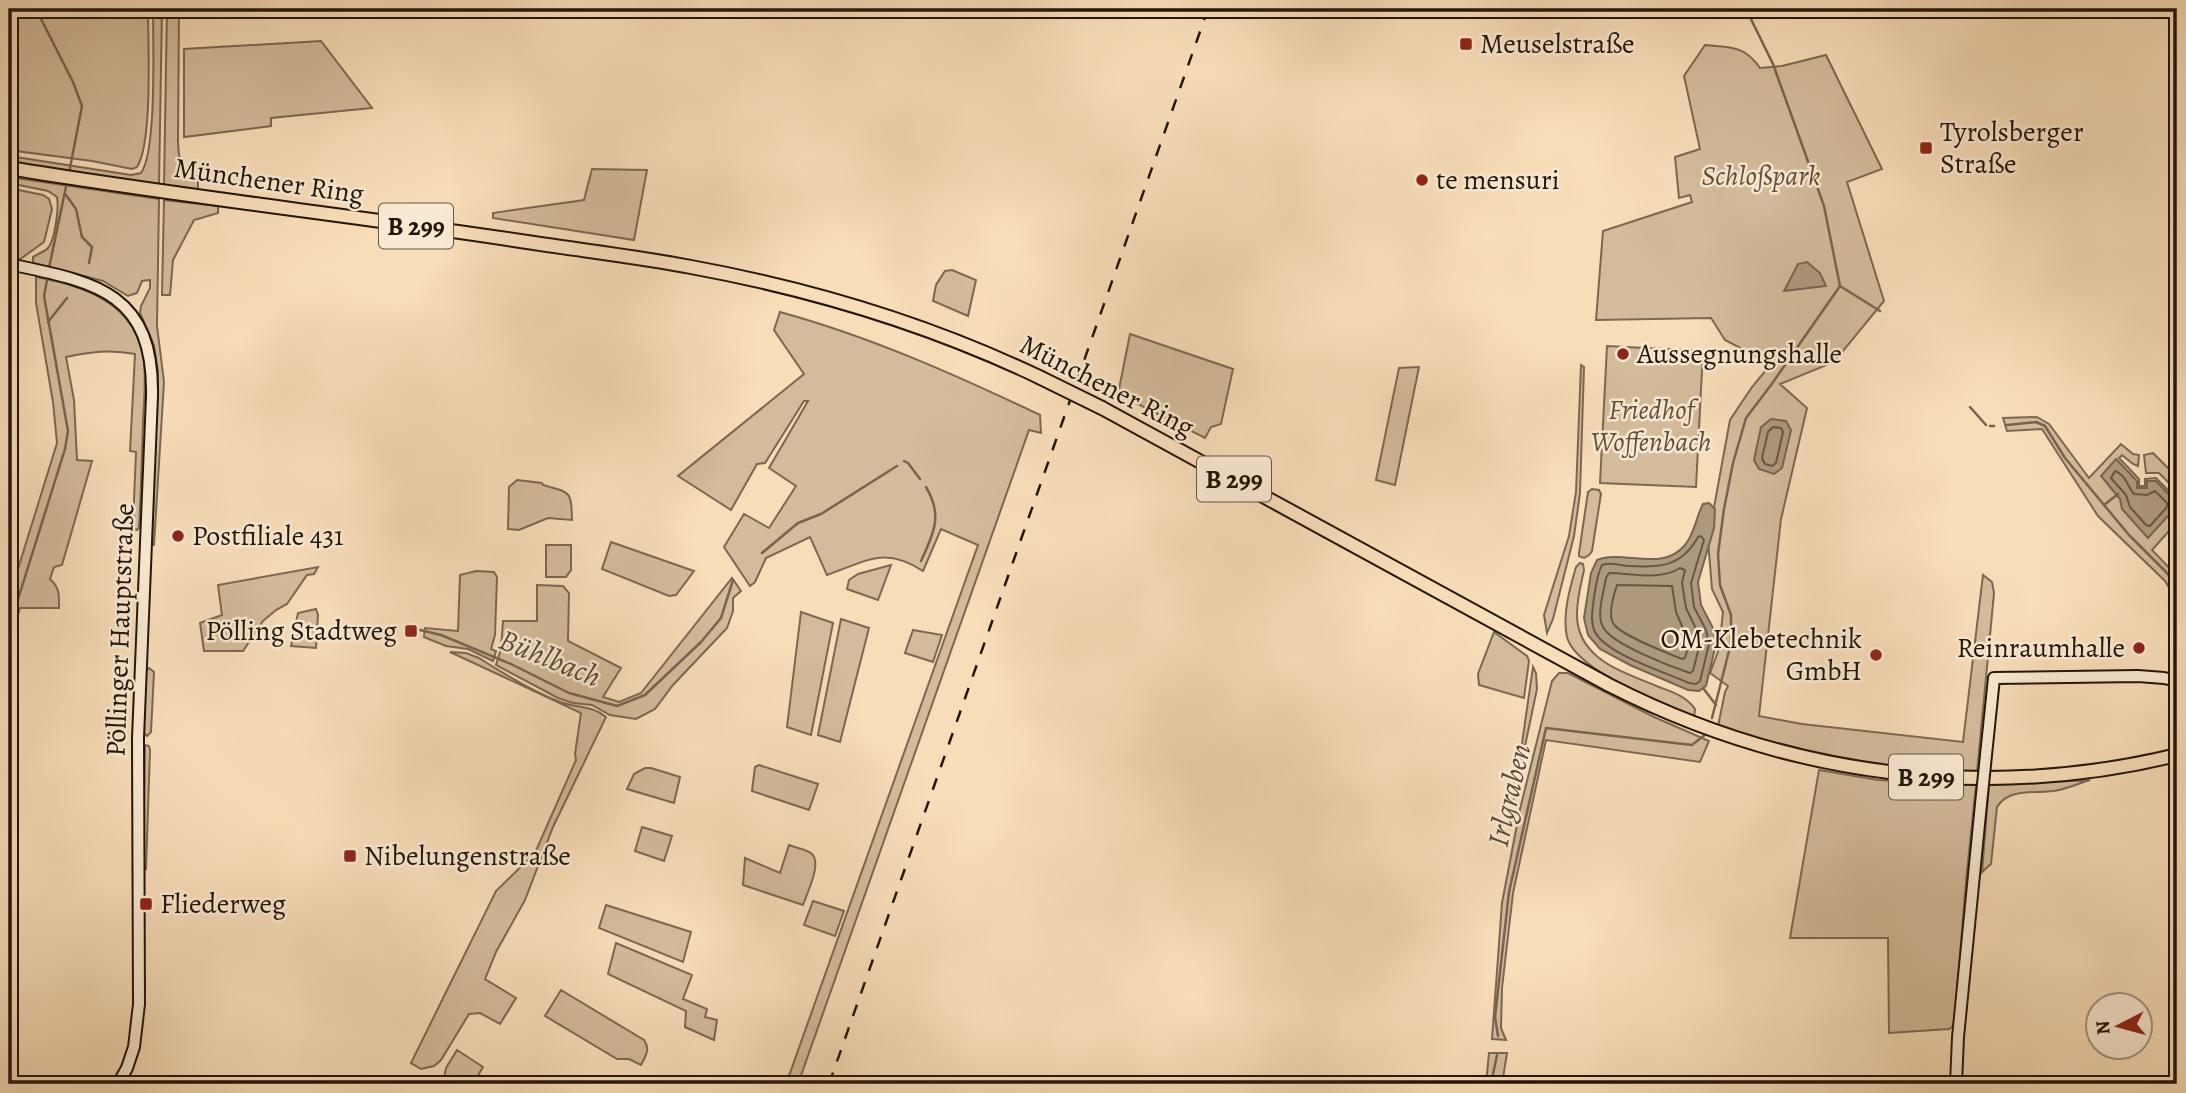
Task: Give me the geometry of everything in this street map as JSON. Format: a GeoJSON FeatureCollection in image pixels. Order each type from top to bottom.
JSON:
{"type":"FeatureCollection","features":[{"type":"Feature","properties":{"kind":"main road","name":"Münchener Ring"},"geometry":{"type":"LineString","coordinates":[[9,168],[676,264],[844,302],[905,322],[958,341],[1102,408],[1654,708],[1726,736],[1773,750],[1884,773],[1942,778],[2006,779],[2110,769],[2177,755]]}},
{"type":"Feature","properties":{"kind":"street","name":"Pöllinger Hauptstraße"},"geometry":{"type":"LineString","coordinates":[[9,264],[95,285],[110,294],[127,309],[145,336],[152,369],[138,738],[139,991],[134,1047],[118,1084]]}},
{"type":"Feature","properties":{"kind":"street"},"geometry":{"type":"LineString","coordinates":[[1956,1084],[1958,1037],[1994,678],[2145,677],[2177,681]]}},
{"type":"Feature","properties":{"kind":"green space"},"geometry":{"type":"Polygon","coordinates":[[[9,9],[148,9],[148,115],[142,154],[137,167],[132,169],[9,150],[9,9]]]}},
{"type":"Feature","properties":{"kind":"green space"},"geometry":{"type":"Polygon","coordinates":[[[153,9],[162,9],[159,184],[9,161],[9,156],[131,175],[141,173],[150,143],[152,120],[153,9]]]}},
{"type":"Feature","properties":{"kind":"green space"},"geometry":{"type":"Polygon","coordinates":[[[167,9],[179,9],[179,159],[187,170],[198,177],[198,190],[164,185],[167,9]]]}},
{"type":"Feature","properties":{"kind":"green space"},"geometry":{"type":"Polygon","coordinates":[[[321,41],[372,108],[271,118],[271,126],[184,137],[184,49],[321,41]]]}},
{"type":"Feature","properties":{"kind":"green space","name":"Schloßpark"},"geometry":{"type":"Polygon","coordinates":[[[1705,45],[1742,51],[1760,68],[1782,66],[1826,55],[1882,169],[1847,182],[1884,301],[1834,362],[1780,384],[1807,408],[1781,519],[1759,716],[1802,724],[1963,742],[1983,575],[1992,582],[1994,593],[1977,772],[1885,768],[1790,748],[1718,726],[1728,686],[1710,673],[1719,649],[1723,612],[1712,589],[1708,540],[1730,420],[1771,364],[1725,340],[1711,318],[1596,320],[1603,231],[1692,202],[1690,195],[1679,198],[1675,157],[1700,149],[1684,76],[1705,45]]]}},
{"type":"Feature","properties":{"kind":"green space"},"geometry":{"type":"Polygon","coordinates":[[[592,169],[647,170],[634,240],[493,218],[493,213],[584,200],[592,169]]]}},
{"type":"Feature","properties":{"kind":"green space"},"geometry":{"type":"Polygon","coordinates":[[[9,177],[159,199],[157,326],[164,382],[154,545],[158,371],[154,345],[140,313],[150,288],[150,280],[142,281],[137,293],[128,296],[103,281],[33,263],[33,257],[48,248],[53,238],[57,197],[48,191],[9,183],[9,177]]]}},
{"type":"Feature","properties":{"kind":"green space"},"geometry":{"type":"Polygon","coordinates":[[[9,188],[43,195],[49,199],[52,209],[44,242],[19,260],[9,258],[9,188]]]}},
{"type":"Feature","properties":{"kind":"green space"},"geometry":{"type":"Polygon","coordinates":[[[164,200],[218,206],[218,213],[194,220],[173,260],[170,295],[162,295],[164,200]]]}},
{"type":"Feature","properties":{"kind":"green space"},"geometry":{"type":"Polygon","coordinates":[[[952,270],[976,280],[968,316],[933,301],[936,285],[945,271],[952,270]]]}},
{"type":"Feature","properties":{"kind":"green space"},"geometry":{"type":"Polygon","coordinates":[[[36,277],[73,286],[106,301],[120,312],[139,342],[144,362],[145,384],[139,528],[134,529],[133,524],[136,452],[130,451],[135,354],[100,352],[66,357],[74,400],[77,460],[92,461],[62,565],[54,567],[50,579],[59,595],[59,608],[20,608],[9,645],[9,598],[57,443],[53,402],[36,303],[36,277]]]}},
{"type":"Feature","properties":{"kind":"green space"},"geometry":{"type":"Polygon","coordinates":[[[780,312],[880,345],[1008,400],[1040,415],[1041,433],[1029,430],[798,1084],[783,1084],[790,1073],[978,545],[941,529],[923,571],[897,559],[875,558],[827,575],[810,537],[766,558],[755,582],[750,586],[724,547],[744,514],[769,528],[796,486],[769,468],[808,401],[804,401],[765,463],[757,464],[731,510],[678,476],[804,374],[774,330],[780,312]]]}},
{"type":"Feature","properties":{"kind":"green space"},"geometry":{"type":"Polygon","coordinates":[[[1130,334],[1233,369],[1221,424],[1211,427],[1205,438],[1118,394],[1130,334]]]}},
{"type":"Feature","properties":{"kind":"green space","name":"Friedhof Woffenbach"},"geometry":{"type":"Polygon","coordinates":[[[1607,346],[1703,351],[1696,487],[1600,483],[1607,346]]]}},
{"type":"Feature","properties":{"kind":"green space"},"geometry":{"type":"Polygon","coordinates":[[[1581,365],[1584,367],[1580,493],[1574,536],[1547,633],[1544,615],[1569,536],[1576,492],[1581,365]]]}},
{"type":"Feature","properties":{"kind":"green space"},"geometry":{"type":"Polygon","coordinates":[[[1419,367],[1395,485],[1376,480],[1399,368],[1419,367]]]}},
{"type":"Feature","properties":{"kind":"green space"},"geometry":{"type":"Polygon","coordinates":[[[2037,417],[2049,424],[2089,478],[2121,444],[2133,454],[2139,455],[2138,466],[2122,455],[2119,458],[2139,479],[2139,486],[2145,486],[2145,479],[2156,478],[2177,499],[2177,522],[2152,550],[2177,576],[2177,600],[2165,581],[2098,516],[2042,429],[2007,431],[2003,418],[2037,417]]]}},
{"type":"Feature","properties":{"kind":"green space"},"geometry":{"type":"Polygon","coordinates":[[[2153,453],[2177,477],[2177,491],[2159,473],[2146,473],[2144,455],[2153,453]]]}},
{"type":"Feature","properties":{"kind":"green space"},"geometry":{"type":"Polygon","coordinates":[[[517,480],[542,483],[568,494],[572,520],[548,518],[519,530],[508,529],[509,487],[517,480]]]}},
{"type":"Feature","properties":{"kind":"green space"},"geometry":{"type":"Polygon","coordinates":[[[1592,489],[1599,490],[1601,494],[1592,551],[1584,558],[1579,556],[1579,553],[1588,492],[1592,489]]]}},
{"type":"Feature","properties":{"kind":"green space"},"geometry":{"type":"Polygon","coordinates":[[[611,542],[694,571],[676,595],[669,596],[602,569],[611,542]]]}},
{"type":"Feature","properties":{"kind":"green space"},"geometry":{"type":"Polygon","coordinates":[[[546,545],[571,545],[571,570],[566,577],[546,577],[546,545]]]}},
{"type":"Feature","properties":{"kind":"green space"},"geometry":{"type":"Polygon","coordinates":[[[1580,563],[1583,564],[1584,570],[1577,613],[1584,642],[1604,662],[1683,698],[1695,709],[1694,718],[1622,685],[1586,662],[1573,649],[1567,637],[1566,610],[1576,567],[1580,563]]]}},
{"type":"Feature","properties":{"kind":"green space"},"geometry":{"type":"Polygon","coordinates":[[[891,565],[878,600],[847,589],[849,580],[858,574],[891,565]]]}},
{"type":"Feature","properties":{"kind":"green space"},"geometry":{"type":"Polygon","coordinates":[[[318,567],[314,574],[307,575],[287,604],[263,621],[243,651],[204,651],[200,623],[222,615],[218,585],[318,567]]]}},
{"type":"Feature","properties":{"kind":"green space"},"geometry":{"type":"Polygon","coordinates":[[[476,571],[494,572],[497,577],[495,635],[491,649],[496,651],[493,661],[468,649],[446,646],[424,637],[425,628],[458,631],[460,575],[476,571]]]}},
{"type":"Feature","properties":{"kind":"green space"},"geometry":{"type":"Polygon","coordinates":[[[732,578],[741,591],[733,598],[733,611],[727,628],[673,685],[655,709],[636,719],[610,715],[592,705],[558,698],[496,665],[501,649],[503,621],[537,621],[537,585],[563,586],[569,593],[568,641],[621,668],[603,697],[619,702],[641,693],[732,578]]]}},
{"type":"Feature","properties":{"kind":"green space"},"geometry":{"type":"Polygon","coordinates":[[[316,609],[316,648],[291,646],[298,613],[316,609]]]}},
{"type":"Feature","properties":{"kind":"green space"},"geometry":{"type":"Polygon","coordinates":[[[801,612],[833,623],[811,735],[787,727],[801,612]]]}},
{"type":"Feature","properties":{"kind":"green space"},"geometry":{"type":"Polygon","coordinates":[[[841,619],[869,628],[840,742],[818,735],[841,619]]]}},
{"type":"Feature","properties":{"kind":"green space"},"geometry":{"type":"Polygon","coordinates":[[[913,630],[942,635],[933,662],[905,653],[913,630]]]}},
{"type":"Feature","properties":{"kind":"green space"},"geometry":{"type":"Polygon","coordinates":[[[1494,632],[1527,656],[1529,661],[1524,698],[1479,685],[1478,674],[1494,632]]]}},
{"type":"Feature","properties":{"kind":"green space"},"geometry":{"type":"Polygon","coordinates":[[[450,652],[466,653],[479,658],[550,698],[595,710],[606,717],[553,827],[525,900],[496,952],[485,979],[516,998],[500,1024],[480,1013],[469,1014],[441,1060],[434,1066],[421,1069],[411,1063],[496,891],[535,853],[576,760],[581,713],[450,652]]]}},
{"type":"Feature","properties":{"kind":"green space"},"geometry":{"type":"Polygon","coordinates":[[[1533,667],[1537,689],[1514,798],[1510,802],[1520,757],[1533,667]]]}},
{"type":"Feature","properties":{"kind":"green space"},"geometry":{"type":"Polygon","coordinates":[[[149,668],[154,672],[151,732],[147,736],[144,733],[145,671],[149,668]]]}},
{"type":"Feature","properties":{"kind":"green space"},"geometry":{"type":"Polygon","coordinates":[[[1559,673],[1568,673],[1654,717],[1709,741],[1700,762],[1546,740],[1513,893],[1502,988],[1501,1028],[1506,1040],[1492,1039],[1502,903],[1520,809],[1552,681],[1559,673]]]}},
{"type":"Feature","properties":{"kind":"green space"},"geometry":{"type":"Polygon","coordinates":[[[145,745],[149,746],[150,750],[146,869],[143,863],[145,745]]]}},
{"type":"Feature","properties":{"kind":"green space"},"geometry":{"type":"Polygon","coordinates":[[[759,765],[818,784],[809,810],[752,791],[755,767],[759,765]]]}},
{"type":"Feature","properties":{"kind":"green space"},"geometry":{"type":"Polygon","coordinates":[[[645,768],[680,777],[674,803],[627,789],[634,774],[645,768]]]}},
{"type":"Feature","properties":{"kind":"green space"},"geometry":{"type":"Polygon","coordinates":[[[1819,770],[1878,780],[1976,785],[1955,1018],[1949,1029],[1889,1033],[1888,938],[1790,938],[1819,770]]]}},
{"type":"Feature","properties":{"kind":"green space"},"geometry":{"type":"Polygon","coordinates":[[[2090,780],[2059,790],[2025,792],[2003,800],[1997,807],[1991,864],[1982,872],[1989,785],[2090,780]]]}},
{"type":"Feature","properties":{"kind":"green space"},"geometry":{"type":"Polygon","coordinates":[[[642,827],[672,836],[664,861],[635,851],[642,827]]]}},
{"type":"Feature","properties":{"kind":"green space"},"geometry":{"type":"Polygon","coordinates":[[[789,845],[809,852],[814,857],[815,870],[803,905],[743,885],[745,858],[780,873],[789,845]]]}},
{"type":"Feature","properties":{"kind":"green space"},"geometry":{"type":"Polygon","coordinates":[[[813,901],[844,911],[835,936],[804,925],[813,901]]]}},
{"type":"Feature","properties":{"kind":"green space"},"geometry":{"type":"Polygon","coordinates":[[[606,905],[691,932],[683,962],[599,928],[606,905]]]}},
{"type":"Feature","properties":{"kind":"green space"},"geometry":{"type":"Polygon","coordinates":[[[616,943],[692,975],[683,999],[707,1009],[705,1017],[717,1020],[714,1040],[685,1027],[686,1011],[608,974],[616,943]]]}},
{"type":"Feature","properties":{"kind":"green space"},"geometry":{"type":"Polygon","coordinates":[[[561,990],[644,1040],[647,1050],[641,1065],[629,1059],[617,1059],[545,1016],[561,990]]]}},
{"type":"Feature","properties":{"kind":"green space"},"geometry":{"type":"Polygon","coordinates":[[[457,1050],[483,1067],[473,1084],[451,1084],[444,1078],[446,1068],[457,1050]]]}},
{"type":"Feature","properties":{"kind":"green space"},"geometry":{"type":"Polygon","coordinates":[[[1489,1053],[1507,1053],[1502,1084],[1486,1084],[1489,1053]]]}},
{"type":"Feature","properties":{"kind":"water"},"geometry":{"type":"Polygon","coordinates":[[[1807,262],[1820,273],[1826,286],[1784,291],[1798,264],[1807,262]]]}},
{"type":"Feature","properties":{"kind":"water"},"geometry":{"type":"Polygon","coordinates":[[[1771,419],[1786,421],[1791,430],[1782,468],[1774,474],[1759,469],[1754,460],[1761,427],[1771,419]]]}},
{"type":"Feature","properties":{"kind":"water"},"geometry":{"type":"Polygon","coordinates":[[[2116,459],[2137,481],[2137,488],[2147,488],[2147,481],[2156,481],[2177,503],[2148,538],[2122,509],[2120,499],[2101,476],[2116,459]]]}},
{"type":"Feature","properties":{"kind":"water"},"geometry":{"type":"Polygon","coordinates":[[[1709,503],[1715,509],[1714,528],[1698,582],[1701,605],[1713,628],[1716,644],[1706,686],[1699,691],[1688,690],[1600,649],[1588,635],[1584,618],[1591,573],[1597,560],[1608,557],[1654,559],[1676,553],[1688,540],[1703,504],[1709,503]]]}},
{"type":"Feature","properties":{"kind":"waterway"},"geometry":{"type":"LineString","coordinates":[[36,9],[73,82],[82,106],[69,173]]}},
{"type":"Feature","properties":{"kind":"waterway"},"geometry":{"type":"LineString","coordinates":[[1746,9],[1773,64],[1824,206],[1840,286]]}},
{"type":"Feature","properties":{"kind":"waterway"},"geometry":{"type":"LineString","coordinates":[[49,268],[67,182]]}},
{"type":"Feature","properties":{"kind":"waterway"},"geometry":{"type":"LineString","coordinates":[[66,195],[76,209],[82,237],[92,247],[89,263]]}},
{"type":"Feature","properties":{"kind":"waterway"},"geometry":{"type":"LineString","coordinates":[[9,628],[65,449],[68,431],[44,296],[48,275]]}},
{"type":"Feature","properties":{"kind":"waterway"},"geometry":{"type":"LineString","coordinates":[[1840,286],[1880,311]]}},
{"type":"Feature","properties":{"kind":"waterway","name":"Irlgraben"},"geometry":{"type":"LineString","coordinates":[[1712,718],[1731,643],[1731,615],[1720,585],[1718,554],[1733,463],[1746,418],[1840,286]]}},
{"type":"Feature","properties":{"kind":"waterway"},"geometry":{"type":"LineString","coordinates":[[48,322],[67,298]]}},
{"type":"Feature","properties":{"kind":"waterway"},"geometry":{"type":"LineString","coordinates":[[1970,407],[1986,425]]}},
{"type":"Feature","properties":{"kind":"waterway"},"geometry":{"type":"LineString","coordinates":[[2007,425],[2036,422],[2045,426],[2065,458],[2129,535],[2177,586]]}},
{"type":"Feature","properties":{"kind":"waterway","name":"Bühlbach"},"geometry":{"type":"LineString","coordinates":[[904,461],[920,479]]}},
{"type":"Feature","properties":{"kind":"waterway","name":"Bühlbach"},"geometry":{"type":"LineString","coordinates":[[762,553],[798,523],[821,514],[897,466]]}},
{"type":"Feature","properties":{"kind":"waterway","name":"Bühlbach"},"geometry":{"type":"LineString","coordinates":[[921,561],[935,524],[934,506],[926,487]]}},
{"type":"Feature","properties":{"kind":"waterway"},"geometry":{"type":"LineString","coordinates":[[2104,505],[2118,494]]}},
{"type":"Feature","properties":{"kind":"waterway","name":"Bühlbach"},"geometry":{"type":"LineString","coordinates":[[420,630],[441,635],[511,664],[569,693],[617,706],[645,695],[701,642],[721,618],[733,580]]}},
{"type":"Feature","properties":{"kind":"waterway"},"geometry":{"type":"LineString","coordinates":[[1703,688],[1716,705]]}},
{"type":"Feature","properties":{"kind":"waterway","name":"Irlgraben"},"geometry":{"type":"LineString","coordinates":[[1498,1036],[1495,1017],[1509,892],[1546,728],[1692,745],[1706,734]]}},
{"type":"Feature","properties":{"kind":"waterway","name":"Irlgraben"},"geometry":{"type":"LineString","coordinates":[[1491,1084],[1497,1055]]}},
{"type":"Feature","properties":{"kind":"railway"},"geometry":{"type":"LineString","coordinates":[[829,1084],[1208,9]]}},
{"type":"Feature","properties":{"kind":"place","name":"Meuselstraße"},"geometry":{"type":"Point","coordinates":[1466,44]}},
{"type":"Feature","properties":{"kind":"place","name":"Tyrolsberger Straße"},"geometry":{"type":"Point","coordinates":[1926,148]}},
{"type":"Feature","properties":{"kind":"place","name":"te mensuri"},"geometry":{"type":"Point","coordinates":[1422,180]}},
{"type":"Feature","properties":{"kind":"place","name":"Aussegnungshalle"},"geometry":{"type":"Point","coordinates":[1623,354]}},
{"type":"Feature","properties":{"kind":"place","name":"Postfiliale 431"},"geometry":{"type":"Point","coordinates":[178,536]}},
{"type":"Feature","properties":{"kind":"place","name":"Pölling Stadtweg"},"geometry":{"type":"Point","coordinates":[411,631]}},
{"type":"Feature","properties":{"kind":"place","name":"Reinraumhalle"},"geometry":{"type":"Point","coordinates":[2139,648]}},
{"type":"Feature","properties":{"kind":"place","name":"OM-Klebetechnik GmbH"},"geometry":{"type":"Point","coordinates":[1876,655]}},
{"type":"Feature","properties":{"kind":"place","name":"Nibelungenstraße"},"geometry":{"type":"Point","coordinates":[350,856]}},
{"type":"Feature","properties":{"kind":"place","name":"Fliederweg"},"geometry":{"type":"Point","coordinates":[146,904]}}]}
